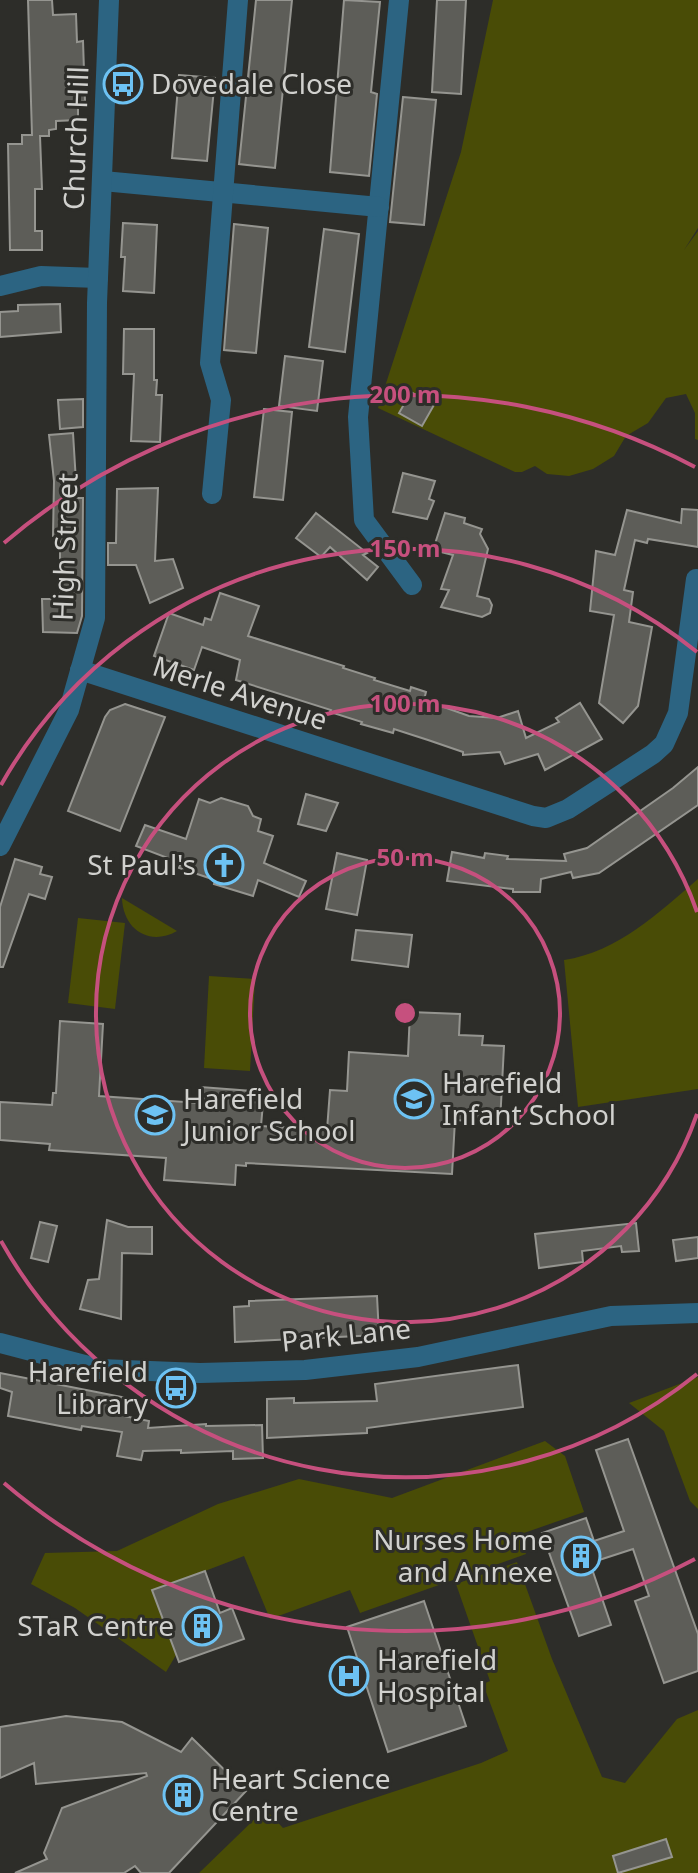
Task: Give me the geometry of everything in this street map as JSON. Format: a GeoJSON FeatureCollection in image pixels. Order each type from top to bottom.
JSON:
{"type":"FeatureCollection","features":[{"type":"Feature","properties":{"kind":"street","name":"Church Hill"},"geometry":{"type":"LineString","coordinates":[[98,278],[109,0]]}},
{"type":"Feature","properties":{"kind":"street"},"geometry":{"type":"LineString","coordinates":[[212,494],[221,400],[210,363],[238,0]]}},
{"type":"Feature","properties":{"kind":"street"},"geometry":{"type":"LineString","coordinates":[[399,0],[358,417],[364,520],[412,585]]}},
{"type":"Feature","properties":{"kind":"street"},"geometry":{"type":"LineString","coordinates":[[103,181],[379,207]]}},
{"type":"Feature","properties":{"kind":"street"},"geometry":{"type":"LineString","coordinates":[[0,286],[41,276],[98,278]]}},
{"type":"Feature","properties":{"kind":"street","name":"High Street"},"geometry":{"type":"LineString","coordinates":[[0,846],[69,710],[95,618],[98,278]]}},
{"type":"Feature","properties":{"kind":"street","name":"Merle Avenue"},"geometry":{"type":"LineString","coordinates":[[80,670],[546,818],[568,809],[664,744],[678,713],[696,579]]}},
{"type":"Feature","properties":{"kind":"street","name":"Park Lane"},"geometry":{"type":"LineString","coordinates":[[0,1343],[100,1369],[200,1373],[305,1370],[418,1357],[611,1316],[698,1313]]}},
{"type":"Feature","properties":{"kind":"shaded area"},"geometry":{"type":"Polygon","coordinates":[[[493,0],[698,0],[698,228],[684,250],[698,231],[698,440],[695,439],[695,413],[686,394],[666,398],[648,423],[626,436],[614,456],[593,469],[569,476],[547,474],[535,466],[515,472],[378,408],[461,152],[493,0]]]}},
{"type":"Feature","properties":{"kind":"shaded area"},"geometry":{"type":"Polygon","coordinates":[[[698,879],[698,1089],[578,1107],[564,960],[584,956],[620,940],[698,879]]]}},
{"type":"Feature","properties":{"kind":"shaded area"},"geometry":{"type":"Polygon","coordinates":[[[122,898],[177,931],[157,937],[139,932],[127,918],[122,898]]]}},
{"type":"Feature","properties":{"kind":"shaded area"},"geometry":{"type":"Polygon","coordinates":[[[78,918],[125,923],[115,1009],[68,1003],[78,918]]]}},
{"type":"Feature","properties":{"kind":"shaded area"},"geometry":{"type":"Polygon","coordinates":[[[209,976],[255,979],[250,1071],[204,1068],[209,976]]]}},
{"type":"Feature","properties":{"kind":"shaded area"},"geometry":{"type":"Polygon","coordinates":[[[698,1377],[698,1509],[690,1501],[664,1431],[629,1403],[698,1377]]]}},
{"type":"Feature","properties":{"kind":"shaded area"},"geometry":{"type":"Polygon","coordinates":[[[545,1441],[565,1456],[584,1512],[524,1533],[526,1554],[360,1613],[350,1590],[270,1619],[244,1556],[153,1591],[176,1655],[166,1672],[75,1608],[31,1584],[45,1553],[117,1551],[218,1504],[299,1479],[392,1498],[545,1441]]]}},
{"type":"Feature","properties":{"kind":"shaded area"},"geometry":{"type":"Polygon","coordinates":[[[517,1562],[552,1659],[602,1777],[625,1783],[677,1719],[698,1710],[698,1873],[199,1873],[265,1809],[283,1828],[481,1763],[508,1751],[483,1684],[490,1681],[456,1584],[517,1562]]]}},
{"type":"Feature","properties":{"kind":"building"},"geometry":{"type":"Polygon","coordinates":[[[28,0],[52,0],[53,15],[76,14],[77,42],[83,41],[85,101],[78,102],[78,120],[56,121],[56,129],[49,130],[49,136],[40,136],[42,189],[35,189],[35,231],[42,231],[42,250],[10,250],[8,144],[22,144],[22,135],[32,135],[28,0]]]}},
{"type":"Feature","properties":{"kind":"building"},"geometry":{"type":"Polygon","coordinates":[[[256,0],[292,0],[275,168],[239,164],[256,0]]]}},
{"type":"Feature","properties":{"kind":"building"},"geometry":{"type":"Polygon","coordinates":[[[344,0],[380,2],[371,92],[377,94],[369,176],[330,172],[344,0]]]}},
{"type":"Feature","properties":{"kind":"building"},"geometry":{"type":"Polygon","coordinates":[[[437,0],[466,0],[461,94],[432,92],[437,0]]]}},
{"type":"Feature","properties":{"kind":"building"},"geometry":{"type":"Polygon","coordinates":[[[179,75],[215,78],[207,161],[172,158],[179,75]]]}},
{"type":"Feature","properties":{"kind":"building"},"geometry":{"type":"Polygon","coordinates":[[[403,97],[436,100],[424,225],[390,222],[403,97]]]}},
{"type":"Feature","properties":{"kind":"building"},"geometry":{"type":"Polygon","coordinates":[[[123,223],[157,225],[154,293],[123,291],[123,223]]]}},
{"type":"Feature","properties":{"kind":"building"},"geometry":{"type":"Polygon","coordinates":[[[234,224],[268,228],[256,353],[224,350],[234,224]]]}},
{"type":"Feature","properties":{"kind":"building"},"geometry":{"type":"Polygon","coordinates":[[[324,229],[359,234],[345,352],[309,347],[324,229]]]}},
{"type":"Feature","properties":{"kind":"building"},"geometry":{"type":"Polygon","coordinates":[[[60,304],[61,332],[0,337],[0,312],[18,311],[18,305],[60,304]]]}},
{"type":"Feature","properties":{"kind":"building"},"geometry":{"type":"Polygon","coordinates":[[[124,329],[154,329],[154,380],[157,380],[156,395],[162,395],[160,442],[131,441],[134,374],[123,374],[124,329]]]}},
{"type":"Feature","properties":{"kind":"building"},"geometry":{"type":"Polygon","coordinates":[[[285,356],[323,361],[317,411],[279,406],[285,356]]]}},
{"type":"Feature","properties":{"kind":"building"},"geometry":{"type":"Polygon","coordinates":[[[411,392],[434,405],[422,426],[399,413],[411,392]]]}},
{"type":"Feature","properties":{"kind":"building"},"geometry":{"type":"Polygon","coordinates":[[[83,399],[83,427],[60,429],[58,400],[83,399]]]}},
{"type":"Feature","properties":{"kind":"building"},"geometry":{"type":"Polygon","coordinates":[[[264,409],[292,412],[283,500],[254,497],[264,409]]]}},
{"type":"Feature","properties":{"kind":"building"},"geometry":{"type":"Polygon","coordinates":[[[73,433],[77,498],[83,498],[82,616],[77,633],[43,632],[42,599],[60,599],[60,537],[53,536],[54,481],[49,435],[73,433]]]}},
{"type":"Feature","properties":{"kind":"building"},"geometry":{"type":"Polygon","coordinates":[[[403,473],[435,481],[429,499],[434,501],[427,519],[393,512],[403,473]]]}},
{"type":"Feature","properties":{"kind":"building"},"geometry":{"type":"Polygon","coordinates":[[[158,488],[155,561],[173,559],[183,588],[150,603],[136,565],[108,565],[108,543],[116,543],[117,489],[158,488]]]}},
{"type":"Feature","properties":{"kind":"building"},"geometry":{"type":"Polygon","coordinates":[[[682,509],[698,510],[698,547],[648,539],[647,543],[635,540],[624,590],[633,592],[629,622],[652,627],[638,706],[623,723],[599,703],[614,615],[590,611],[596,551],[615,555],[627,510],[681,523],[682,509]]]}},
{"type":"Feature","properties":{"kind":"building"},"geometry":{"type":"Polygon","coordinates":[[[316,513],[367,553],[363,555],[378,567],[367,580],[330,547],[321,557],[296,538],[316,513]]]}},
{"type":"Feature","properties":{"kind":"building"},"geometry":{"type":"Polygon","coordinates":[[[445,513],[465,518],[464,523],[482,529],[480,534],[488,549],[477,596],[489,599],[492,605],[490,613],[482,617],[441,607],[449,590],[441,589],[453,555],[433,550],[445,513]]]}},
{"type":"Feature","properties":{"kind":"building"},"geometry":{"type":"Polygon","coordinates":[[[220,593],[259,606],[248,636],[344,666],[374,680],[410,691],[411,687],[426,692],[424,700],[469,716],[497,718],[518,711],[526,738],[559,722],[556,718],[580,703],[602,739],[545,770],[538,754],[505,764],[500,752],[463,755],[463,752],[428,740],[394,729],[393,733],[361,724],[331,710],[236,680],[240,660],[202,647],[194,670],[154,656],[169,613],[203,625],[205,618],[211,620],[220,593]]]}},
{"type":"Feature","properties":{"kind":"building"},"geometry":{"type":"Polygon","coordinates":[[[125,704],[165,717],[120,831],[68,811],[105,717],[110,710],[125,704]]]}},
{"type":"Feature","properties":{"kind":"building"},"geometry":{"type":"Polygon","coordinates":[[[698,767],[698,805],[599,873],[573,878],[571,872],[541,879],[540,892],[513,892],[513,889],[447,881],[452,852],[484,858],[485,853],[508,856],[507,859],[566,861],[564,854],[587,848],[698,767]]]}},
{"type":"Feature","properties":{"kind":"building"},"geometry":{"type":"Polygon","coordinates":[[[306,794],[338,803],[326,831],[298,824],[306,794]]]}},
{"type":"Feature","properties":{"kind":"building"},"geometry":{"type":"Polygon","coordinates":[[[221,798],[248,806],[253,816],[261,819],[258,831],[273,836],[264,863],[306,881],[299,897],[258,880],[253,896],[214,884],[215,880],[179,868],[181,863],[136,846],[145,825],[186,839],[199,799],[210,803],[221,798]]]}},
{"type":"Feature","properties":{"kind":"building"},"geometry":{"type":"Polygon","coordinates":[[[337,853],[367,860],[357,915],[326,909],[337,853]]]}},
{"type":"Feature","properties":{"kind":"building"},"geometry":{"type":"Polygon","coordinates":[[[15,859],[42,867],[40,874],[52,877],[45,899],[29,894],[3,967],[0,967],[0,907],[15,859]]]}},
{"type":"Feature","properties":{"kind":"building"},"geometry":{"type":"Polygon","coordinates":[[[356,930],[412,935],[408,967],[352,960],[356,930]]]}},
{"type":"Feature","properties":{"kind":"building"},"geometry":{"type":"Polygon","coordinates":[[[410,1012],[460,1014],[459,1035],[483,1036],[482,1045],[504,1046],[500,1123],[455,1120],[452,1174],[246,1163],[246,1166],[236,1165],[235,1185],[164,1180],[166,1158],[49,1150],[50,1144],[0,1140],[0,1102],[52,1105],[53,1093],[56,1093],[60,1021],[103,1024],[99,1096],[199,1103],[201,1087],[252,1091],[251,1102],[263,1103],[261,1126],[327,1130],[330,1090],[347,1091],[349,1052],[408,1056],[410,1012]]]}},
{"type":"Feature","properties":{"kind":"building"},"geometry":{"type":"Polygon","coordinates":[[[107,1220],[128,1227],[152,1227],[152,1254],[122,1253],[121,1319],[80,1309],[88,1280],[99,1279],[107,1220]]]}},
{"type":"Feature","properties":{"kind":"building"},"geometry":{"type":"Polygon","coordinates":[[[40,1222],[57,1226],[48,1262],[31,1258],[40,1222]]]}},
{"type":"Feature","properties":{"kind":"building"},"geometry":{"type":"Polygon","coordinates":[[[636,1223],[639,1251],[622,1252],[621,1246],[582,1251],[583,1262],[539,1268],[535,1234],[636,1223]]]}},
{"type":"Feature","properties":{"kind":"building"},"geometry":{"type":"Polygon","coordinates":[[[698,1237],[698,1258],[676,1261],[673,1240],[698,1237]]]}},
{"type":"Feature","properties":{"kind":"building"},"geometry":{"type":"Polygon","coordinates":[[[377,1296],[379,1335],[235,1342],[234,1307],[249,1306],[249,1301],[377,1296]]]}},
{"type":"Feature","properties":{"kind":"building"},"geometry":{"type":"Polygon","coordinates":[[[518,1365],[523,1407],[367,1428],[367,1433],[267,1438],[267,1399],[294,1398],[294,1403],[377,1401],[375,1384],[518,1365]]]}},
{"type":"Feature","properties":{"kind":"building"},"geometry":{"type":"Polygon","coordinates":[[[0,1373],[127,1398],[124,1416],[149,1421],[148,1428],[206,1424],[262,1425],[263,1458],[233,1459],[233,1451],[181,1453],[181,1450],[143,1451],[141,1460],[117,1456],[122,1432],[82,1426],[81,1430],[8,1416],[12,1392],[0,1388],[0,1373]]]}},
{"type":"Feature","properties":{"kind":"building","name":"Nurses Home and Annexe"},"geometry":{"type":"Polygon","coordinates":[[[628,1439],[698,1634],[698,1671],[664,1683],[635,1601],[649,1596],[633,1549],[590,1563],[611,1625],[579,1636],[542,1533],[586,1518],[594,1541],[624,1531],[596,1450],[628,1439]]]}},
{"type":"Feature","properties":{"kind":"building","name":"STaR Centre"},"geometry":{"type":"Polygon","coordinates":[[[205,1571],[220,1613],[232,1608],[244,1639],[179,1662],[152,1590],[205,1571]]]}},
{"type":"Feature","properties":{"kind":"building"},"geometry":{"type":"Polygon","coordinates":[[[424,1601],[466,1726],[388,1752],[347,1627],[424,1601]]]}},
{"type":"Feature","properties":{"kind":"building","name":"Heart Science Centre"},"geometry":{"type":"Polygon","coordinates":[[[66,1716],[122,1722],[181,1752],[192,1738],[246,1791],[169,1873],[141,1873],[135,1866],[124,1873],[15,1873],[47,1859],[44,1853],[62,1808],[147,1776],[146,1773],[36,1784],[34,1763],[0,1778],[0,1727],[66,1716]]]}},
{"type":"Feature","properties":{"kind":"building"},"geometry":{"type":"Polygon","coordinates":[[[666,1839],[672,1857],[618,1873],[613,1856],[666,1839]]]}},
{"type":"Feature","properties":{"kind":"place","name":"Dovedale Close"},"geometry":{"type":"Point","coordinates":[123,84]}},
{"type":"Feature","properties":{"kind":"place","name":"St Paul's"},"geometry":{"type":"Point","coordinates":[224,865]}},
{"type":"Feature","properties":{"kind":"place","name":"Harefield Infant School"},"geometry":{"type":"Point","coordinates":[414,1099]}},
{"type":"Feature","properties":{"kind":"place","name":"Harefield Junior School"},"geometry":{"type":"Point","coordinates":[155,1115]}},
{"type":"Feature","properties":{"kind":"place","name":"Harefield Library"},"geometry":{"type":"Point","coordinates":[176,1388]}},
{"type":"Feature","properties":{"kind":"place","name":"Nurses Home and Annexe"},"geometry":{"type":"Point","coordinates":[581,1556]}},
{"type":"Feature","properties":{"kind":"place","name":"STaR Centre"},"geometry":{"type":"Point","coordinates":[202,1626]}},
{"type":"Feature","properties":{"kind":"place","name":"Harefield Hospital"},"geometry":{"type":"Point","coordinates":[349,1676]}},
{"type":"Feature","properties":{"kind":"place","name":"Heart Science Centre"},"geometry":{"type":"Point","coordinates":[183,1795]}}]}
